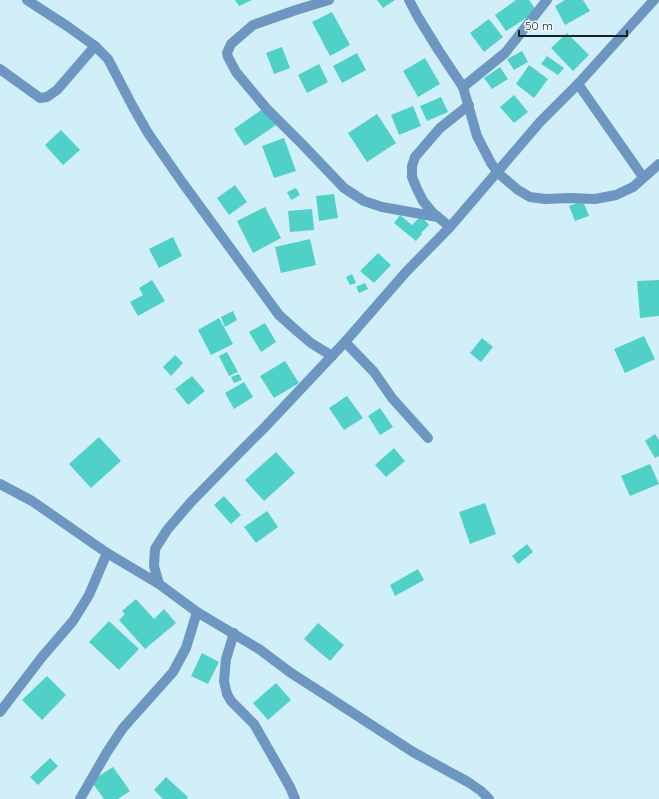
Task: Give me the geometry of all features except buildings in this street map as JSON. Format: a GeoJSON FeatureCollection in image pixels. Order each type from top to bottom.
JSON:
{"type":"FeatureCollection","features":[{"type":"Feature","properties":{"kind":"street"},"geometry":{"type":"LineString","coordinates":[[27,0],[95,46],[108,60],[148,133],[279,315],[311,343],[332,356]]}},
{"type":"Feature","properties":{"kind":"street"},"geometry":{"type":"LineString","coordinates":[[329,0],[254,25],[231,44],[227,52],[228,57],[236,72],[266,108],[344,188],[364,201],[382,207],[438,217]]}},
{"type":"Feature","properties":{"kind":"street"},"geometry":{"type":"LineString","coordinates":[[409,0],[439,52],[463,86],[477,136],[491,163],[498,172],[518,190],[530,197],[545,199],[595,199],[616,194],[633,187],[659,164]]}},
{"type":"Feature","properties":{"kind":"street"},"geometry":{"type":"LineString","coordinates":[[463,86],[505,53],[547,0]]}},
{"type":"Feature","properties":{"kind":"street"},"geometry":{"type":"LineString","coordinates":[[159,584],[154,566],[155,549],[167,530],[191,502],[265,428],[345,342],[406,272],[450,227],[540,122],[578,84],[654,0]]}},
{"type":"Feature","properties":{"kind":"street"},"geometry":{"type":"LineString","coordinates":[[0,69],[40,98],[47,97],[57,90],[95,46]]}},
{"type":"Feature","properties":{"kind":"street"},"geometry":{"type":"LineString","coordinates":[[578,84],[644,178]]}},
{"type":"Feature","properties":{"kind":"street"},"geometry":{"type":"LineString","coordinates":[[450,227],[432,212],[423,201],[412,177],[412,166],[415,157],[440,128],[469,106]]}},
{"type":"Feature","properties":{"kind":"street"},"geometry":{"type":"LineString","coordinates":[[345,342],[374,372],[392,398],[428,438]]}},
{"type":"Feature","properties":{"kind":"street"},"geometry":{"type":"LineString","coordinates":[[0,484],[32,501],[107,552],[159,584],[197,612],[260,649],[291,673],[414,752],[468,782],[489,799]]}},
{"type":"Feature","properties":{"kind":"street"},"geometry":{"type":"LineString","coordinates":[[0,712],[42,657],[73,621],[89,595],[107,552]]}},
{"type":"Feature","properties":{"kind":"street"},"geometry":{"type":"LineString","coordinates":[[80,799],[107,752],[123,728],[173,672],[186,648],[197,612]]}},
{"type":"Feature","properties":{"kind":"street"},"geometry":{"type":"LineString","coordinates":[[234,633],[226,659],[224,681],[227,694],[231,701],[254,724],[290,787],[295,799]]}}]}
